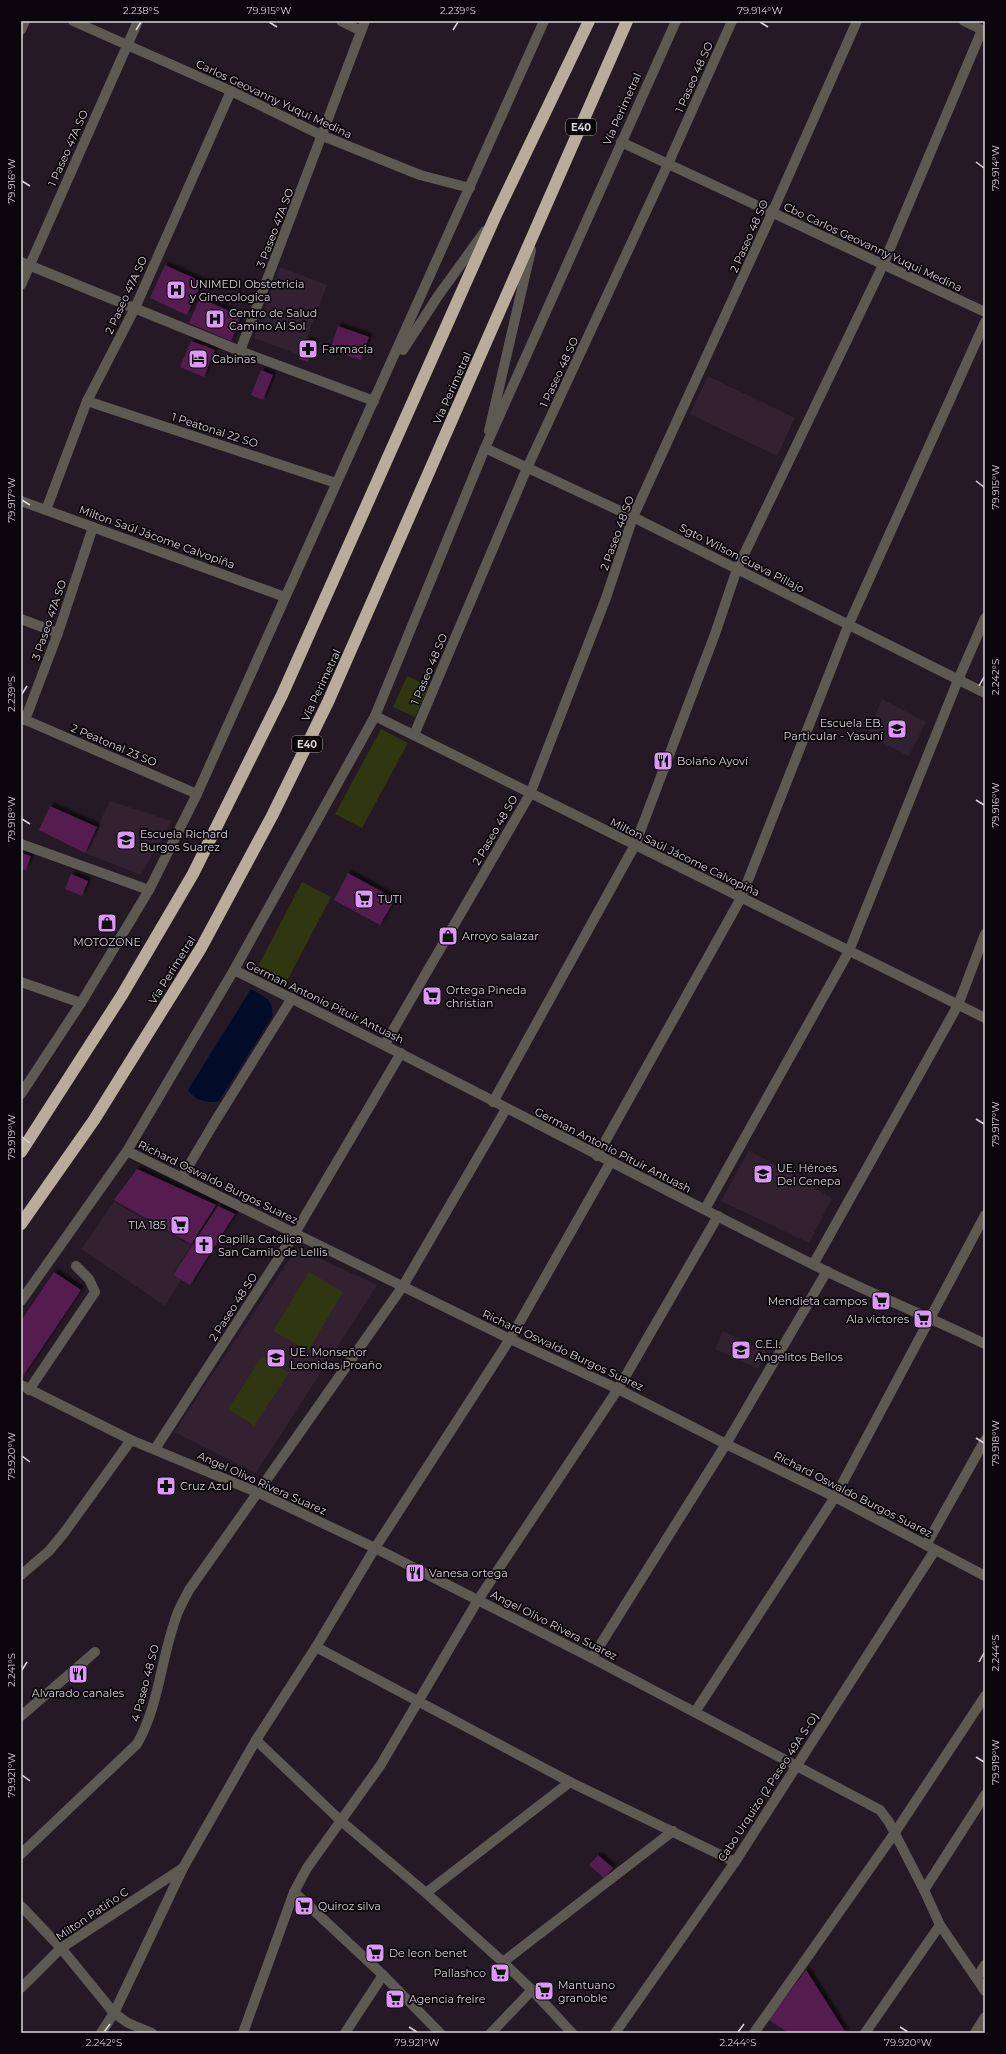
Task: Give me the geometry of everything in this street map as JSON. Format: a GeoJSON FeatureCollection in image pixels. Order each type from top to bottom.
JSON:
{"type":"FeatureCollection","features":[{"type":"Feature","properties":{"kind":"highway"},"geometry":{"type":"LineString","coordinates":[[21,1152],[122,995],[193,874],[292,674],[495,217],[589,21]]}},
{"type":"Feature","properties":{"kind":"highway","name":"Vía Perimetral"},"geometry":{"type":"LineString","coordinates":[[21,1224],[94,1120],[201,948],[272,816],[328,702],[627,21]]}},
{"type":"Feature","properties":{"kind":"street"},"geometry":{"type":"LineString","coordinates":[[21,30],[25,21]]}},
{"type":"Feature","properties":{"kind":"street","name":"Carlos Geovanny Yuqui Medina"},"geometry":{"type":"LineString","coordinates":[[73,21],[230,91],[323,136],[420,175],[470,188]]}},
{"type":"Feature","properties":{"kind":"street","name":"1 Paseo 47A SO"},"geometry":{"type":"LineString","coordinates":[[21,285],[25,263],[138,21]]}},
{"type":"Feature","properties":{"kind":"street"},"geometry":{"type":"LineString","coordinates":[[341,21],[363,26]]}},
{"type":"Feature","properties":{"kind":"street"},"geometry":{"type":"LineString","coordinates":[[21,1094],[81,1003],[149,890],[197,794],[336,483],[386,377],[544,21]]}},
{"type":"Feature","properties":{"kind":"street","name":"Vía Perimetral"},"geometry":{"type":"LineString","coordinates":[[21,1301],[127,1151],[234,970],[375,716],[485,448],[676,21]]}},
{"type":"Feature","properties":{"kind":"street","name":"1 Paseo 48 SO"},"geometry":{"type":"LineString","coordinates":[[414,735],[528,468],[732,21]]}},
{"type":"Feature","properties":{"kind":"street","name":"2 Paseo 48 SO"},"geometry":{"type":"LineString","coordinates":[[384,1044],[530,794],[606,598],[634,517],[772,213],[857,21]]}},
{"type":"Feature","properties":{"kind":"street"},"geometry":{"type":"LineString","coordinates":[[493,1102],[635,846],[716,634],[737,569],[883,265],[984,30],[964,21]]}},
{"type":"Feature","properties":{"kind":"street","name":"3 Paseo 47A SO"},"geometry":{"type":"LineString","coordinates":[[240,351],[323,136],[363,26]]}},
{"type":"Feature","properties":{"kind":"street","name":"2 Paseo 47A SO"},"geometry":{"type":"LineString","coordinates":[[46,510],[87,401],[135,308],[230,91]]}},
{"type":"Feature","properties":{"kind":"street","name":"Cbo Carlos Geovanny Yuqui Medina"},"geometry":{"type":"LineString","coordinates":[[621,142],[985,312]]}},
{"type":"Feature","properties":{"kind":"street"},"geometry":{"type":"LineString","coordinates":[[386,377],[438,296],[495,217]]}},
{"type":"Feature","properties":{"kind":"street","name":"Vía Perimetral"},"geometry":{"type":"LineString","coordinates":[[485,448],[496,392],[535,233]]}},
{"type":"Feature","properties":{"kind":"street"},"geometry":{"type":"LineString","coordinates":[[25,263],[240,351],[374,401]]}},
{"type":"Feature","properties":{"kind":"street"},"geometry":{"type":"LineString","coordinates":[[598,1156],[741,898],[848,626],[985,322]]}},
{"type":"Feature","properties":{"kind":"street","name":"1 Peatonal 22 SO"},"geometry":{"type":"LineString","coordinates":[[87,401],[336,483]]}},
{"type":"Feature","properties":{"kind":"street","name":"Sgto Wilson Cueva Pillajo"},"geometry":{"type":"LineString","coordinates":[[485,448],[634,517],[848,626],[985,693]]}},
{"type":"Feature","properties":{"kind":"street","name":"Milton Saúl Jácome Calvopiña"},"geometry":{"type":"LineString","coordinates":[[21,500],[285,597]]}},
{"type":"Feature","properties":{"kind":"street","name":"3 Paseo 47A SO"},"geometry":{"type":"LineString","coordinates":[[23,719],[58,632],[93,527]]}},
{"type":"Feature","properties":{"kind":"street"},"geometry":{"type":"LineString","coordinates":[[705,1209],[849,951],[958,680],[985,618]]}},
{"type":"Feature","properties":{"kind":"street"},"geometry":{"type":"LineString","coordinates":[[21,619],[58,632]]}},
{"type":"Feature","properties":{"kind":"street","name":"Milton Saúl Jácome Calvopiña"},"geometry":{"type":"LineString","coordinates":[[375,716],[985,1018]]}},
{"type":"Feature","properties":{"kind":"street","name":"2 Peatonal 23 SO"},"geometry":{"type":"LineString","coordinates":[[23,719],[197,794]]}},
{"type":"Feature","properties":{"kind":"street"},"geometry":{"type":"LineString","coordinates":[[21,844],[149,890]]}},
{"type":"Feature","properties":{"kind":"street"},"geometry":{"type":"LineString","coordinates":[[814,1263],[958,1005],[985,934]]}},
{"type":"Feature","properties":{"kind":"street","name":"German Antonio Pituir Antuash"},"geometry":{"type":"LineString","coordinates":[[234,970],[384,1044],[610,1163],[814,1263],[827,1271],[931,1317],[985,1344]]}},
{"type":"Feature","properties":{"kind":"street"},"geometry":{"type":"LineString","coordinates":[[21,982],[81,1003]]}},
{"type":"Feature","properties":{"kind":"street"},"geometry":{"type":"LineString","coordinates":[[182,1177],[214,1122],[292,998]]}},
{"type":"Feature","properties":{"kind":"street","name":"2 Paseo 48 SO"},"geometry":{"type":"LineString","coordinates":[[155,1449],[295,1233],[401,1053]]}},
{"type":"Feature","properties":{"kind":"street","name":"4 Paseo 48 SO"},"geometry":{"type":"LineString","coordinates":[[21,1854],[137,1744],[147,1727],[178,1611],[189,1590],[259,1493],[403,1286],[506,1109]]}},
{"type":"Feature","properties":{"kind":"street","name":"Richard Oswaldo Burgos Suarez"},"geometry":{"type":"LineString","coordinates":[[127,1151],[510,1339],[618,1389],[726,1444],[836,1497],[985,1576]]}},
{"type":"Feature","properties":{"kind":"street"},"geometry":{"type":"LineString","coordinates":[[101,2033],[114,2013],[183,1868],[256,1740],[316,1648],[375,1548],[510,1339],[610,1163]]}},
{"type":"Feature","properties":{"kind":"street"},"geometry":{"type":"LineString","coordinates":[[694,1712],[836,1497],[985,1215]]}},
{"type":"Feature","properties":{"kind":"street"},"geometry":{"type":"LineString","coordinates":[[243,2033],[294,1892],[308,1868],[380,1766],[478,1600],[618,1389],[718,1216]]}},
{"type":"Feature","properties":{"kind":"street"},"geometry":{"type":"LineString","coordinates":[[25,1387],[95,1292],[90,1278],[76,1266]]}},
{"type":"Feature","properties":{"kind":"street"},"geometry":{"type":"LineString","coordinates":[[592,1658],[726,1444],[827,1271]]}},
{"type":"Feature","properties":{"kind":"street","name":"Angel Olivo Rivera Suarez"},"geometry":{"type":"LineString","coordinates":[[25,1387],[131,1440],[259,1493],[375,1548],[592,1658],[880,1810],[889,1822],[940,1925],[977,1977],[985,1991]]}},
{"type":"Feature","properties":{"kind":"street"},"geometry":{"type":"LineString","coordinates":[[21,1575],[49,1551],[64,1533],[131,1440]]}},
{"type":"Feature","properties":{"kind":"street","name":"Cabo Urquizo (2 Paseo 49A S-O)"},"geometry":{"type":"LineString","coordinates":[[615,2033],[735,1862],[797,1766],[931,1547],[985,1440]]}},
{"type":"Feature","properties":{"kind":"street"},"geometry":{"type":"LineString","coordinates":[[316,1648],[570,1782],[674,1831],[735,1862]]}},
{"type":"Feature","properties":{"kind":"street"},"geometry":{"type":"LineString","coordinates":[[21,1716],[95,1652]]}},
{"type":"Feature","properties":{"kind":"street"},"geometry":{"type":"LineString","coordinates":[[754,2033],[894,1834],[985,1696]]}},
{"type":"Feature","properties":{"kind":"street"},"geometry":{"type":"LineString","coordinates":[[256,1740],[342,1821],[503,1962],[532,1990],[572,2033]]}},
{"type":"Feature","properties":{"kind":"street"},"geometry":{"type":"LineString","coordinates":[[426,1893],[570,1782]]}},
{"type":"Feature","properties":{"kind":"street"},"geometry":{"type":"LineString","coordinates":[[924,1890],[985,1795]]}},
{"type":"Feature","properties":{"kind":"street"},"geometry":{"type":"LineString","coordinates":[[503,1962],[674,1831]]}},
{"type":"Feature","properties":{"kind":"street","name":"Milton Patiño C"},"geometry":{"type":"LineString","coordinates":[[21,1988],[61,1948],[183,1868]]}},
{"type":"Feature","properties":{"kind":"street"},"geometry":{"type":"LineString","coordinates":[[294,1892],[383,1975],[440,2033]]}},
{"type":"Feature","properties":{"kind":"street"},"geometry":{"type":"LineString","coordinates":[[21,1906],[61,1948],[114,2013],[128,2024],[152,2033]]}},
{"type":"Feature","properties":{"kind":"street"},"geometry":{"type":"LineString","coordinates":[[865,2033],[940,1925]]}},
{"type":"Feature","properties":{"kind":"street"},"geometry":{"type":"LineString","coordinates":[[977,1977],[985,1965]]}},
{"type":"Feature","properties":{"kind":"street"},"geometry":{"type":"LineString","coordinates":[[345,2033],[383,1975]]}},
{"type":"Feature","properties":{"kind":"street"},"geometry":{"type":"LineString","coordinates":[[492,2033],[532,1990]]}},
{"type":"Feature","properties":{"kind":"street"},"geometry":{"type":"LineString","coordinates":[[975,2033],[985,2017]]}},
{"type":"Feature","properties":{"kind":"shaded area"},"geometry":{"type":"Polygon","coordinates":[[[280,267],[327,285],[300,355],[254,338],[280,267]]]}},
{"type":"Feature","properties":{"kind":"shaded area"},"geometry":{"type":"Polygon","coordinates":[[[708,376],[795,418],[777,456],[690,414],[708,376]]]}},
{"type":"Feature","properties":{"kind":"shaded area","name":"Escuela EB. Particular - Yasuní"},"geometry":{"type":"Polygon","coordinates":[[[882,699],[926,722],[909,756],[867,735],[882,699]]]}},
{"type":"Feature","properties":{"kind":"shaded area","name":"Escuela Richard Burgos Suarez"},"geometry":{"type":"Polygon","coordinates":[[[110,801],[172,821],[141,875],[85,853],[110,801]]]}},
{"type":"Feature","properties":{"kind":"shaded area","name":"UE. Héroes Del Cenepa"},"geometry":{"type":"Polygon","coordinates":[[[749,1150],[832,1198],[809,1243],[721,1201],[749,1150]]]}},
{"type":"Feature","properties":{"kind":"shaded area"},"geometry":{"type":"Polygon","coordinates":[[[114,1202],[191,1246],[172,1275],[181,1280],[165,1306],[81,1249],[114,1202]]]}},
{"type":"Feature","properties":{"kind":"shaded area","name":"UE. Monseñor Leonidas Proaño"},"geometry":{"type":"Polygon","coordinates":[[[297,1248],[377,1285],[256,1473],[174,1432],[297,1248]]]}},
{"type":"Feature","properties":{"kind":"shaded area","name":"C.E.I. Angelitos Bellos"},"geometry":{"type":"Polygon","coordinates":[[[723,1331],[767,1352],[758,1369],[715,1349],[723,1331]]]}},
{"type":"Feature","properties":{"kind":"green space"},"geometry":{"type":"Polygon","coordinates":[[[407,676],[429,686],[415,717],[393,707],[407,676]]]}},
{"type":"Feature","properties":{"kind":"green space"},"geometry":{"type":"Polygon","coordinates":[[[381,729],[408,743],[362,828],[335,814],[381,729]]]}},
{"type":"Feature","properties":{"kind":"green space"},"geometry":{"type":"Polygon","coordinates":[[[302,882],[331,897],[287,981],[258,966],[302,882]]]}},
{"type":"Feature","properties":{"kind":"green space"},"geometry":{"type":"Polygon","coordinates":[[[309,1272],[343,1292],[308,1351],[273,1331],[309,1272]]]}},
{"type":"Feature","properties":{"kind":"green space"},"geometry":{"type":"Polygon","coordinates":[[[262,1356],[289,1373],[254,1426],[228,1409],[262,1356]]]}},
{"type":"Feature","properties":{"kind":"water"},"geometry":{"type":"Polygon","coordinates":[[[251,989],[268,999],[272,1006],[272,1017],[219,1101],[210,1102],[198,1099],[188,1090],[251,989]]]}},
{"type":"Feature","properties":{"kind":"building","name":"UNIMEDI Obstetricia y Ginecologica"},"geometry":{"type":"Polygon","coordinates":[[[165,265],[202,282],[187,315],[150,298],[165,265]]]}},
{"type":"Feature","properties":{"kind":"building","name":"Centro de Salud Camino Al Sol"},"geometry":{"type":"Polygon","coordinates":[[[200,298],[241,316],[231,341],[189,323],[200,298]]]}},
{"type":"Feature","properties":{"kind":"building"},"geometry":{"type":"Polygon","coordinates":[[[338,326],[369,337],[361,360],[330,350],[338,326]]]}},
{"type":"Feature","properties":{"kind":"building","name":"Farmacia"},"geometry":{"type":"Polygon","coordinates":[[[306,340],[315,343],[308,362],[299,359],[306,340]]]}},
{"type":"Feature","properties":{"kind":"building","name":"Cabinas"},"geometry":{"type":"Polygon","coordinates":[[[191,341],[215,350],[204,377],[180,367],[191,341]]]}},
{"type":"Feature","properties":{"kind":"building"},"geometry":{"type":"Polygon","coordinates":[[[261,370],[273,375],[263,400],[251,395],[261,370]]]}},
{"type":"Feature","properties":{"kind":"building"},"geometry":{"type":"Polygon","coordinates":[[[50,806],[97,827],[85,853],[39,830],[50,806]]]}},
{"type":"Feature","properties":{"kind":"building"},"geometry":{"type":"Polygon","coordinates":[[[21,853],[31,856],[26,870],[21,868],[21,853]]]}},
{"type":"Feature","properties":{"kind":"building","name":"TUTI"},"geometry":{"type":"Polygon","coordinates":[[[348,873],[395,899],[380,925],[334,900],[348,873]]]}},
{"type":"Feature","properties":{"kind":"building"},"geometry":{"type":"Polygon","coordinates":[[[71,874],[88,881],[82,896],[65,889],[71,874]]]}},
{"type":"Feature","properties":{"kind":"building","name":"TIA 185"},"geometry":{"type":"Polygon","coordinates":[[[137,1169],[216,1205],[191,1244],[114,1200],[137,1169]]]}},
{"type":"Feature","properties":{"kind":"building","name":"Capilla Católica San Camilo de Lellis"},"geometry":{"type":"Polygon","coordinates":[[[218,1206],[235,1214],[190,1285],[173,1275],[218,1206]]]}},
{"type":"Feature","properties":{"kind":"building"},"geometry":{"type":"Polygon","coordinates":[[[54,1272],[81,1290],[23,1376],[21,1374],[21,1321],[54,1272]]]}},
{"type":"Feature","properties":{"kind":"building"},"geometry":{"type":"Polygon","coordinates":[[[598,1855],[613,1868],[604,1878],[589,1865],[598,1855]]]}},
{"type":"Feature","properties":{"kind":"building"},"geometry":{"type":"Polygon","coordinates":[[[806,1970],[846,2033],[789,2033],[769,2020],[806,1970]]]}},
{"type":"Feature","properties":{"kind":"place","name":"UNIMEDI Obstetricia y Ginecologica"},"geometry":{"type":"Point","coordinates":[176,290]}},
{"type":"Feature","properties":{"kind":"place","name":"Centro de Salud Camino Al Sol"},"geometry":{"type":"Point","coordinates":[215,319]}},
{"type":"Feature","properties":{"kind":"place","name":"Farmacia"},"geometry":{"type":"Point","coordinates":[308,349]}},
{"type":"Feature","properties":{"kind":"place","name":"Cabinas"},"geometry":{"type":"Point","coordinates":[198,359]}},
{"type":"Feature","properties":{"kind":"place","name":"Escuela EB. Particular - Yasuní"},"geometry":{"type":"Point","coordinates":[897,729]}},
{"type":"Feature","properties":{"kind":"place","name":"Bolaño Ayoví"},"geometry":{"type":"Point","coordinates":[663,761]}},
{"type":"Feature","properties":{"kind":"place","name":"Escuela Richard Burgos Suarez"},"geometry":{"type":"Point","coordinates":[126,840]}},
{"type":"Feature","properties":{"kind":"place","name":"TUTI"},"geometry":{"type":"Point","coordinates":[364,899]}},
{"type":"Feature","properties":{"kind":"place","name":"MOTOZONE"},"geometry":{"type":"Point","coordinates":[107,923]}},
{"type":"Feature","properties":{"kind":"place","name":"Arroyo salazar"},"geometry":{"type":"Point","coordinates":[448,936]}},
{"type":"Feature","properties":{"kind":"place","name":"Ortega Pineda christian"},"geometry":{"type":"Point","coordinates":[432,996]}},
{"type":"Feature","properties":{"kind":"place","name":"UE. Héroes Del Cenepa"},"geometry":{"type":"Point","coordinates":[763,1174]}},
{"type":"Feature","properties":{"kind":"place","name":"TIA 185"},"geometry":{"type":"Point","coordinates":[180,1225]}},
{"type":"Feature","properties":{"kind":"place","name":"Capilla Católica San Camilo de Lellis"},"geometry":{"type":"Point","coordinates":[204,1245]}},
{"type":"Feature","properties":{"kind":"place","name":"Mendieta campos"},"geometry":{"type":"Point","coordinates":[881,1301]}},
{"type":"Feature","properties":{"kind":"place","name":"Ala victores"},"geometry":{"type":"Point","coordinates":[923,1319]}},
{"type":"Feature","properties":{"kind":"place","name":"C.E.I. Angelitos Bellos"},"geometry":{"type":"Point","coordinates":[741,1350]}},
{"type":"Feature","properties":{"kind":"place","name":"UE. Monseñor Leonidas Proaño"},"geometry":{"type":"Point","coordinates":[276,1358]}},
{"type":"Feature","properties":{"kind":"place","name":"Cruz Azul"},"geometry":{"type":"Point","coordinates":[166,1486]}},
{"type":"Feature","properties":{"kind":"place","name":"Vanesa ortega"},"geometry":{"type":"Point","coordinates":[415,1573]}},
{"type":"Feature","properties":{"kind":"place","name":"Alvarado canales"},"geometry":{"type":"Point","coordinates":[78,1674]}},
{"type":"Feature","properties":{"kind":"place","name":"Quiroz silva"},"geometry":{"type":"Point","coordinates":[304,1906]}},
{"type":"Feature","properties":{"kind":"place","name":"De leon benet"},"geometry":{"type":"Point","coordinates":[375,1953]}},
{"type":"Feature","properties":{"kind":"place","name":"Pallashco"},"geometry":{"type":"Point","coordinates":[500,1973]}},
{"type":"Feature","properties":{"kind":"place","name":"Mantuano granoble"},"geometry":{"type":"Point","coordinates":[544,1991]}},
{"type":"Feature","properties":{"kind":"place","name":"Agencia freire"},"geometry":{"type":"Point","coordinates":[395,1999]}}]}
